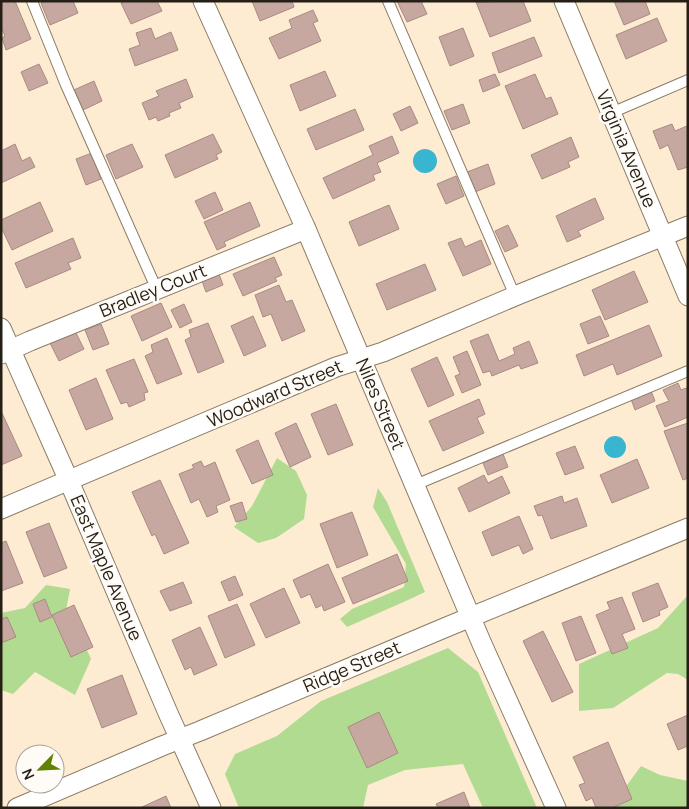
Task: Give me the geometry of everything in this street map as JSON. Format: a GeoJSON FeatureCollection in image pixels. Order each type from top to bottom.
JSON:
{"type":"FeatureCollection","features":[{"type":"Feature","properties":{"kind":"street","name":"Niles Street"},"geometry":{"type":"LineString","coordinates":[[203,1],[306,229],[470,617],[556,808]]}},
{"type":"Feature","properties":{"kind":"street","name":"Virginia Avenue"},"geometry":{"type":"LineString","coordinates":[[564,1],[688,296]]}},
{"type":"Feature","properties":{"kind":"street","name":"Woodward Street"},"geometry":{"type":"LineString","coordinates":[[1,509],[336,368],[383,352],[688,226]]}},
{"type":"Feature","properties":{"kind":"street","name":"Bradley Court"},"geometry":{"type":"LineString","coordinates":[[6,352],[306,229]]}},
{"type":"Feature","properties":{"kind":"street","name":"East Maple Avenue"},"geometry":{"type":"LineString","coordinates":[[1,328],[6,352],[69,480],[211,808]]}},
{"type":"Feature","properties":{"kind":"street","name":"Ridge Street"},"geometry":{"type":"LineString","coordinates":[[17,808],[470,617],[688,528]]}},
{"type":"Feature","properties":{"kind":"lane"},"geometry":{"type":"LineString","coordinates":[[32,1],[66,85],[157,290]]}},
{"type":"Feature","properties":{"kind":"lane"},"geometry":{"type":"LineString","coordinates":[[388,1],[516,296]]}},
{"type":"Feature","properties":{"kind":"lane"},"geometry":{"type":"LineString","coordinates":[[611,113],[688,80]]}},
{"type":"Feature","properties":{"kind":"lane"},"geometry":{"type":"LineString","coordinates":[[415,485],[688,371]]}},
{"type":"Feature","properties":{"kind":"green space"},"geometry":{"type":"Polygon","coordinates":[[[277,458],[296,471],[307,495],[304,519],[276,538],[258,543],[234,527],[252,506],[277,458]]]}},
{"type":"Feature","properties":{"kind":"green space"},"geometry":{"type":"Polygon","coordinates":[[[378,488],[387,502],[425,592],[347,627],[340,619],[352,609],[404,587],[406,564],[373,507],[378,488]]]}},
{"type":"Feature","properties":{"kind":"green space"},"geometry":{"type":"Polygon","coordinates":[[[46,585],[70,589],[65,616],[82,639],[91,659],[75,695],[35,672],[13,694],[1,690],[1,613],[25,608],[46,585]]]}},
{"type":"Feature","properties":{"kind":"green space"},"geometry":{"type":"Polygon","coordinates":[[[688,595],[688,680],[678,674],[667,673],[613,708],[579,711],[579,664],[658,628],[688,595]]]}},
{"type":"Feature","properties":{"kind":"green space"},"geometry":{"type":"Polygon","coordinates":[[[448,648],[478,672],[537,808],[483,808],[463,764],[405,770],[368,785],[363,808],[239,808],[225,774],[235,754],[277,736],[321,701],[448,648]]]}},
{"type":"Feature","properties":{"kind":"green space"},"geometry":{"type":"Polygon","coordinates":[[[641,766],[660,775],[688,781],[688,808],[610,808],[641,766]]]}},
{"type":"Feature","properties":{"kind":"water"},"geometry":{"type":"Polygon","coordinates":[[[425,149],[433,153],[437,161],[433,169],[425,173],[417,169],[413,161],[417,153],[425,149]]]}},
{"type":"Feature","properties":{"kind":"water"},"geometry":{"type":"Polygon","coordinates":[[[615,436],[623,439],[626,447],[623,455],[615,458],[607,455],[604,447],[607,439],[615,436]]]}},
{"type":"Feature","properties":{"kind":"building"},"geometry":{"type":"Polygon","coordinates":[[[1,1],[15,1],[31,39],[6,50],[2,38],[5,36],[1,27],[1,1]]]}},
{"type":"Feature","properties":{"kind":"building"},"geometry":{"type":"Polygon","coordinates":[[[46,1],[73,1],[78,13],[50,25],[41,3],[46,1]]]}},
{"type":"Feature","properties":{"kind":"building"},"geometry":{"type":"Polygon","coordinates":[[[126,1],[157,1],[162,11],[131,24],[121,3],[126,1]]]}},
{"type":"Feature","properties":{"kind":"building"},"geometry":{"type":"Polygon","coordinates":[[[252,1],[292,1],[294,7],[260,21],[252,1]]]}},
{"type":"Feature","properties":{"kind":"building"},"geometry":{"type":"Polygon","coordinates":[[[397,1],[421,1],[427,14],[407,22],[397,1]]]}},
{"type":"Feature","properties":{"kind":"building"},"geometry":{"type":"Polygon","coordinates":[[[523,1],[531,21],[490,37],[476,2],[523,1]]]}},
{"type":"Feature","properties":{"kind":"building"},"geometry":{"type":"Polygon","coordinates":[[[614,1],[645,1],[650,14],[624,25],[614,1]]]}},
{"type":"Feature","properties":{"kind":"building"},"geometry":{"type":"Polygon","coordinates":[[[313,10],[318,21],[313,23],[321,41],[279,59],[269,38],[292,28],[289,20],[313,10]]]}},
{"type":"Feature","properties":{"kind":"building"},"geometry":{"type":"Polygon","coordinates":[[[657,18],[667,41],[626,59],[616,35],[657,18]]]}},
{"type":"Feature","properties":{"kind":"building"},"geometry":{"type":"Polygon","coordinates":[[[151,28],[155,39],[171,32],[178,50],[135,66],[129,49],[140,45],[136,33],[151,28]]]}},
{"type":"Feature","properties":{"kind":"building"},"geometry":{"type":"Polygon","coordinates":[[[463,28],[474,56],[450,66],[439,37],[463,28]]]}},
{"type":"Feature","properties":{"kind":"building"},"geometry":{"type":"Polygon","coordinates":[[[534,37],[542,56],[499,73],[492,53],[534,37]]]}},
{"type":"Feature","properties":{"kind":"building"},"geometry":{"type":"Polygon","coordinates":[[[39,64],[48,83],[29,91],[21,72],[39,64]]]}},
{"type":"Feature","properties":{"kind":"building"},"geometry":{"type":"Polygon","coordinates":[[[325,71],[336,96],[300,111],[290,85],[325,71]]]}},
{"type":"Feature","properties":{"kind":"building"},"geometry":{"type":"Polygon","coordinates":[[[495,74],[500,85],[483,92],[479,80],[495,74]]]}},
{"type":"Feature","properties":{"kind":"building"},"geometry":{"type":"Polygon","coordinates":[[[535,74],[546,99],[551,97],[558,114],[523,129],[505,86],[535,74]]]}},
{"type":"Feature","properties":{"kind":"building"},"geometry":{"type":"Polygon","coordinates":[[[186,79],[193,97],[179,103],[181,108],[169,113],[170,116],[158,121],[156,117],[149,120],[142,103],[159,96],[156,91],[186,79]]]}},
{"type":"Feature","properties":{"kind":"building"},"geometry":{"type":"Polygon","coordinates":[[[94,81],[102,101],[83,110],[74,90],[94,81]]]}},
{"type":"Feature","properties":{"kind":"building"},"geometry":{"type":"Polygon","coordinates":[[[463,104],[470,123],[452,130],[444,111],[463,104]]]}},
{"type":"Feature","properties":{"kind":"building"},"geometry":{"type":"Polygon","coordinates":[[[410,106],[418,123],[401,131],[393,114],[410,106]]]}},
{"type":"Feature","properties":{"kind":"building"},"geometry":{"type":"Polygon","coordinates":[[[355,109],[364,130],[316,150],[307,129],[355,109]]]}},
{"type":"Feature","properties":{"kind":"building"},"geometry":{"type":"Polygon","coordinates":[[[672,124],[675,131],[687,126],[688,129],[688,167],[678,170],[668,145],[660,149],[653,131],[672,124]]]}},
{"type":"Feature","properties":{"kind":"building"},"geometry":{"type":"Polygon","coordinates":[[[213,134],[222,152],[216,155],[218,159],[175,178],[165,155],[213,134]]]}},
{"type":"Feature","properties":{"kind":"building"},"geometry":{"type":"Polygon","coordinates":[[[392,136],[399,153],[377,163],[381,172],[373,175],[375,180],[333,199],[323,178],[373,155],[369,146],[392,136]]]}},
{"type":"Feature","properties":{"kind":"building"},"geometry":{"type":"Polygon","coordinates":[[[571,137],[579,157],[568,162],[570,167],[542,179],[531,155],[571,137]]]}},
{"type":"Feature","properties":{"kind":"building"},"geometry":{"type":"Polygon","coordinates":[[[15,144],[22,161],[30,157],[35,167],[1,183],[1,151],[15,144]]]}},
{"type":"Feature","properties":{"kind":"building"},"geometry":{"type":"Polygon","coordinates":[[[132,144],[143,167],[116,179],[106,155],[132,144]]]}},
{"type":"Feature","properties":{"kind":"building"},"geometry":{"type":"Polygon","coordinates":[[[92,153],[101,179],[86,185],[76,159],[92,153]]]}},
{"type":"Feature","properties":{"kind":"building"},"geometry":{"type":"Polygon","coordinates":[[[488,164],[495,184],[475,192],[467,172],[488,164]]]}},
{"type":"Feature","properties":{"kind":"building"},"geometry":{"type":"Polygon","coordinates":[[[456,176],[464,196],[446,204],[437,184],[456,176]]]}},
{"type":"Feature","properties":{"kind":"building"},"geometry":{"type":"Polygon","coordinates":[[[215,192],[223,210],[204,219],[195,201],[215,192]]]}},
{"type":"Feature","properties":{"kind":"building"},"geometry":{"type":"Polygon","coordinates":[[[595,198],[604,219],[578,231],[581,236],[567,242],[556,216],[595,198]]]}},
{"type":"Feature","properties":{"kind":"building"},"geometry":{"type":"Polygon","coordinates":[[[40,202],[53,231],[12,250],[1,227],[1,220],[40,202]]]}},
{"type":"Feature","properties":{"kind":"building"},"geometry":{"type":"Polygon","coordinates":[[[250,202],[260,226],[224,242],[226,246],[217,250],[204,222],[250,202]]]}},
{"type":"Feature","properties":{"kind":"building"},"geometry":{"type":"Polygon","coordinates":[[[389,205],[399,229],[359,246],[349,222],[389,205]]]}},
{"type":"Feature","properties":{"kind":"building"},"geometry":{"type":"Polygon","coordinates":[[[508,225],[518,246],[505,252],[495,231],[508,225]]]}},
{"type":"Feature","properties":{"kind":"building"},"geometry":{"type":"Polygon","coordinates":[[[73,238],[81,258],[68,263],[71,269],[26,288],[15,263],[73,238]]]}},
{"type":"Feature","properties":{"kind":"building"},"geometry":{"type":"Polygon","coordinates":[[[461,238],[465,247],[481,240],[491,264],[463,276],[448,243],[461,238]]]}},
{"type":"Feature","properties":{"kind":"building"},"geometry":{"type":"Polygon","coordinates":[[[274,257],[282,275],[275,278],[277,281],[243,296],[233,274],[274,257]]]}},
{"type":"Feature","properties":{"kind":"building"},"geometry":{"type":"Polygon","coordinates":[[[425,264],[436,290],[387,310],[376,284],[425,264]]]}},
{"type":"Feature","properties":{"kind":"building"},"geometry":{"type":"Polygon","coordinates":[[[634,271],[648,302],[605,320],[592,290],[634,271]]]}},
{"type":"Feature","properties":{"kind":"building"},"geometry":{"type":"Polygon","coordinates":[[[219,274],[223,285],[206,292],[202,281],[219,274]]]}},
{"type":"Feature","properties":{"kind":"building"},"geometry":{"type":"Polygon","coordinates":[[[279,285],[286,302],[292,300],[305,331],[282,341],[271,314],[263,317],[255,295],[279,285]]]}},
{"type":"Feature","properties":{"kind":"building"},"geometry":{"type":"Polygon","coordinates":[[[161,303],[172,327],[142,341],[131,316],[161,303]]]}},
{"type":"Feature","properties":{"kind":"building"},"geometry":{"type":"Polygon","coordinates":[[[184,304],[192,322],[180,328],[171,310],[184,304]]]}},
{"type":"Feature","properties":{"kind":"building"},"geometry":{"type":"Polygon","coordinates":[[[253,316],[266,346],[244,356],[231,326],[253,316]]]}},
{"type":"Feature","properties":{"kind":"building"},"geometry":{"type":"Polygon","coordinates":[[[600,316],[609,336],[588,344],[580,324],[600,316]]]}},
{"type":"Feature","properties":{"kind":"building"},"geometry":{"type":"Polygon","coordinates":[[[208,323],[224,362],[198,373],[185,340],[191,337],[189,330],[208,323]]]}},
{"type":"Feature","properties":{"kind":"building"},"geometry":{"type":"Polygon","coordinates":[[[101,324],[109,344],[93,350],[85,330],[101,324]]]}},
{"type":"Feature","properties":{"kind":"building"},"geometry":{"type":"Polygon","coordinates":[[[649,325],[662,356],[617,375],[613,364],[584,376],[576,355],[649,325]]]}},
{"type":"Feature","properties":{"kind":"building"},"geometry":{"type":"Polygon","coordinates":[[[75,331],[84,349],[59,361],[50,343],[75,331]]]}},
{"type":"Feature","properties":{"kind":"building"},"geometry":{"type":"Polygon","coordinates":[[[488,334],[499,361],[515,354],[513,348],[529,341],[538,363],[521,369],[519,365],[492,376],[490,371],[483,373],[470,341],[488,334]]]}},
{"type":"Feature","properties":{"kind":"building"},"geometry":{"type":"Polygon","coordinates":[[[167,338],[182,374],[157,384],[145,356],[153,352],[151,345],[167,338]]]}},
{"type":"Feature","properties":{"kind":"building"},"geometry":{"type":"Polygon","coordinates":[[[467,351],[481,385],[462,393],[455,376],[460,374],[453,357],[467,351]]]}},
{"type":"Feature","properties":{"kind":"building"},"geometry":{"type":"Polygon","coordinates":[[[437,357],[454,395],[428,407],[411,369],[437,357]]]}},
{"type":"Feature","properties":{"kind":"building"},"geometry":{"type":"Polygon","coordinates":[[[134,359],[148,392],[144,393],[145,400],[129,407],[127,402],[121,404],[106,370],[134,359]]]}},
{"type":"Feature","properties":{"kind":"building"},"geometry":{"type":"Polygon","coordinates":[[[96,378],[113,419],[86,430],[69,390],[96,378]]]}},
{"type":"Feature","properties":{"kind":"building"},"geometry":{"type":"Polygon","coordinates":[[[678,383],[681,390],[686,388],[688,391],[688,417],[665,427],[656,406],[669,401],[663,390],[678,383]]]}},
{"type":"Feature","properties":{"kind":"building"},"geometry":{"type":"Polygon","coordinates":[[[651,391],[655,401],[635,410],[631,399],[651,391]]]}},
{"type":"Feature","properties":{"kind":"building"},"geometry":{"type":"Polygon","coordinates":[[[479,399],[485,414],[477,418],[484,433],[443,451],[429,421],[479,399]]]}},
{"type":"Feature","properties":{"kind":"building"},"geometry":{"type":"Polygon","coordinates":[[[336,404],[353,445],[328,455],[311,414],[336,404]]]}},
{"type":"Feature","properties":{"kind":"building"},"geometry":{"type":"Polygon","coordinates":[[[1,411],[22,456],[1,465],[1,411]]]}},
{"type":"Feature","properties":{"kind":"building"},"geometry":{"type":"Polygon","coordinates":[[[296,423],[311,457],[290,467],[275,433],[296,423]]]}},
{"type":"Feature","properties":{"kind":"building"},"geometry":{"type":"Polygon","coordinates":[[[688,423],[688,478],[683,480],[664,431],[688,423]]]}},
{"type":"Feature","properties":{"kind":"building"},"geometry":{"type":"Polygon","coordinates":[[[258,440],[273,475],[252,484],[236,450],[258,440]]]}},
{"type":"Feature","properties":{"kind":"building"},"geometry":{"type":"Polygon","coordinates":[[[575,446],[584,468],[565,475],[556,453],[575,446]]]}},
{"type":"Feature","properties":{"kind":"building"},"geometry":{"type":"Polygon","coordinates":[[[503,454],[508,467],[488,475],[483,463],[503,454]]]}},
{"type":"Feature","properties":{"kind":"building"},"geometry":{"type":"Polygon","coordinates":[[[637,459],[649,488],[612,503],[600,475],[637,459]]]}},
{"type":"Feature","properties":{"kind":"building"},"geometry":{"type":"Polygon","coordinates":[[[201,461],[204,467],[215,462],[230,500],[216,506],[218,512],[207,517],[199,499],[191,503],[179,474],[194,468],[192,465],[201,461]]]}},
{"type":"Feature","properties":{"kind":"building"},"geometry":{"type":"Polygon","coordinates":[[[484,475],[488,483],[502,476],[510,493],[469,512],[458,488],[484,475]]]}},
{"type":"Feature","properties":{"kind":"building"},"geometry":{"type":"Polygon","coordinates":[[[160,480],[189,543],[164,554],[155,534],[152,536],[132,492],[160,480]]]}},
{"type":"Feature","properties":{"kind":"building"},"geometry":{"type":"Polygon","coordinates":[[[562,496],[564,503],[577,498],[587,526],[551,539],[542,515],[538,516],[534,506],[562,496]]]}},
{"type":"Feature","properties":{"kind":"building"},"geometry":{"type":"Polygon","coordinates":[[[242,502],[247,519],[236,522],[230,506],[242,502]]]}},
{"type":"Feature","properties":{"kind":"building"},"geometry":{"type":"Polygon","coordinates":[[[352,512],[368,555],[337,568],[320,524],[352,512]]]}},
{"type":"Feature","properties":{"kind":"building"},"geometry":{"type":"Polygon","coordinates":[[[519,516],[533,549],[523,554],[519,545],[492,556],[482,532],[519,516]]]}},
{"type":"Feature","properties":{"kind":"building"},"geometry":{"type":"Polygon","coordinates":[[[49,523],[67,568],[44,577],[26,532],[49,523]]]}},
{"type":"Feature","properties":{"kind":"building"},"geometry":{"type":"Polygon","coordinates":[[[6,541],[23,583],[1,591],[1,543],[6,541]]]}},
{"type":"Feature","properties":{"kind":"building"},"geometry":{"type":"Polygon","coordinates":[[[397,554],[408,581],[353,604],[342,578],[397,554]]]}},
{"type":"Feature","properties":{"kind":"building"},"geometry":{"type":"Polygon","coordinates":[[[328,564],[345,602],[324,611],[322,605],[316,608],[310,594],[301,598],[293,580],[328,564]]]}},
{"type":"Feature","properties":{"kind":"building"},"geometry":{"type":"Polygon","coordinates":[[[235,576],[243,595],[229,601],[221,582],[235,576]]]}},
{"type":"Feature","properties":{"kind":"building"},"geometry":{"type":"Polygon","coordinates":[[[183,582],[192,603],[170,611],[160,591],[183,582]]]}},
{"type":"Feature","properties":{"kind":"building"},"geometry":{"type":"Polygon","coordinates":[[[658,583],[668,607],[659,611],[660,615],[643,622],[632,593],[658,583]]]}},
{"type":"Feature","properties":{"kind":"building"},"geometry":{"type":"Polygon","coordinates":[[[284,588],[300,623],[266,638],[250,604],[284,588]]]}},
{"type":"Feature","properties":{"kind":"building"},"geometry":{"type":"Polygon","coordinates":[[[622,597],[635,629],[622,634],[628,648],[612,654],[596,615],[610,609],[607,602],[622,597]]]}},
{"type":"Feature","properties":{"kind":"building"},"geometry":{"type":"Polygon","coordinates":[[[45,599],[52,617],[40,622],[33,604],[45,599]]]}},
{"type":"Feature","properties":{"kind":"building"},"geometry":{"type":"Polygon","coordinates":[[[237,604],[255,645],[225,658],[208,616],[237,604]]]}},
{"type":"Feature","properties":{"kind":"building"},"geometry":{"type":"Polygon","coordinates":[[[74,605],[93,647],[71,657],[52,615],[74,605]]]}},
{"type":"Feature","properties":{"kind":"building"},"geometry":{"type":"Polygon","coordinates":[[[581,616],[596,653],[576,661],[562,623],[581,616]]]}},
{"type":"Feature","properties":{"kind":"building"},"geometry":{"type":"Polygon","coordinates":[[[7,617],[16,637],[1,643],[1,619],[7,617]]]}},
{"type":"Feature","properties":{"kind":"building"},"geometry":{"type":"Polygon","coordinates":[[[200,627],[217,665],[194,675],[191,667],[185,670],[172,640],[200,627]]]}},
{"type":"Feature","properties":{"kind":"building"},"geometry":{"type":"Polygon","coordinates":[[[543,631],[573,692],[552,702],[523,641],[543,631]]]}},
{"type":"Feature","properties":{"kind":"building"},"geometry":{"type":"Polygon","coordinates":[[[122,675],[137,714],[102,728],[87,689],[122,675]]]}},
{"type":"Feature","properties":{"kind":"building"},"geometry":{"type":"Polygon","coordinates":[[[379,712],[398,753],[367,768],[348,727],[379,712]]]}},
{"type":"Feature","properties":{"kind":"building"},"geometry":{"type":"Polygon","coordinates":[[[688,715],[688,746],[678,750],[667,724],[688,715]]]}},
{"type":"Feature","properties":{"kind":"building"},"geometry":{"type":"Polygon","coordinates":[[[608,742],[632,799],[612,808],[596,808],[592,798],[586,801],[579,785],[585,783],[573,757],[608,742]]]}},
{"type":"Feature","properties":{"kind":"building"},"geometry":{"type":"Polygon","coordinates":[[[464,792],[470,808],[438,808],[436,804],[464,792]]]}},
{"type":"Feature","properties":{"kind":"building"},"geometry":{"type":"Polygon","coordinates":[[[166,796],[171,808],[140,808],[166,796]]]}}]}
